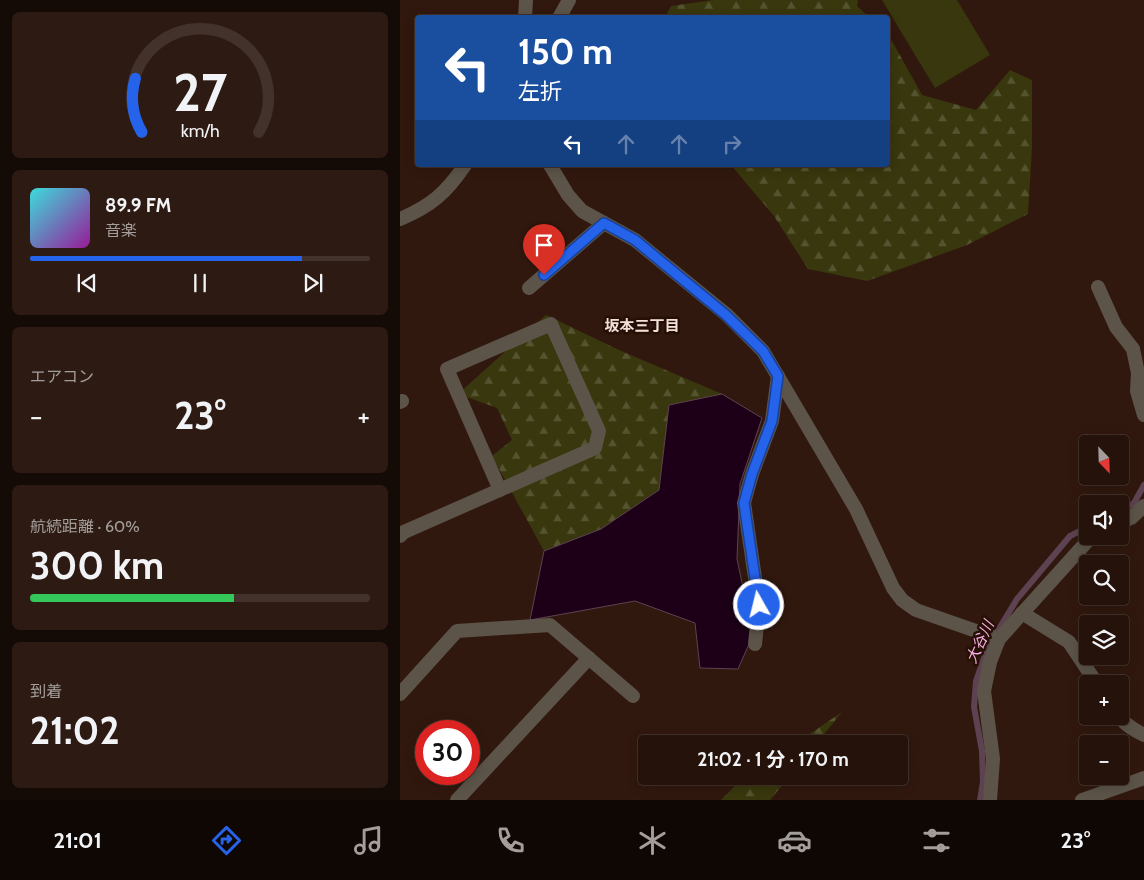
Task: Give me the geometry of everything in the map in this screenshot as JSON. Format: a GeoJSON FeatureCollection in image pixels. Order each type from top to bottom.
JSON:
{"type":"FeatureCollection","features":[{"type":"Feature","properties":{"kind":"street"},"geometry":{"type":"LineString","coordinates":[[525,15],[526,0]]}},
{"type":"Feature","properties":{"kind":"street"},"geometry":{"type":"LineString","coordinates":[[561,15],[569,0]]}},
{"type":"Feature","properties":{"kind":"street"},"geometry":{"type":"LineString","coordinates":[[400,219],[421,210],[442,193],[463,167]]}},
{"type":"Feature","properties":{"kind":"street"},"geometry":{"type":"LineString","coordinates":[[551,167],[568,195],[582,211],[635,240],[726,315],[763,351],[856,509],[893,588],[902,600],[916,610],[999,639]]}},
{"type":"Feature","properties":{"kind":"street"},"geometry":{"type":"LineString","coordinates":[[529,288],[604,223]]}},
{"type":"Feature","properties":{"kind":"street"},"geometry":{"type":"LineString","coordinates":[[1098,287],[1116,327],[1133,349],[1138,373],[1137,391],[1144,415]]}},
{"type":"Feature","properties":{"kind":"street"},"geometry":{"type":"LineString","coordinates":[[400,536],[404,532],[500,490],[595,448],[599,431],[552,324],[447,369],[500,490]]}},
{"type":"Feature","properties":{"kind":"street"},"geometry":{"type":"LineString","coordinates":[[754,644],[759,605],[744,503],[752,474],[772,421],[778,376]]}},
{"type":"Feature","properties":{"kind":"street"},"geometry":{"type":"LineString","coordinates":[[1129,519],[1144,506]]}},
{"type":"Feature","properties":{"kind":"street"},"geometry":{"type":"LineString","coordinates":[[990,800],[993,759],[984,691],[990,662],[999,639],[1084,545]]}},
{"type":"Feature","properties":{"kind":"street"},"geometry":{"type":"LineString","coordinates":[[1022,613],[1069,642],[1091,675]]}},
{"type":"Feature","properties":{"kind":"street"},"geometry":{"type":"LineString","coordinates":[[400,694],[405,678],[458,631],[550,625],[633,696]]}},
{"type":"Feature","properties":{"kind":"street"},"geometry":{"type":"LineString","coordinates":[[457,800],[589,658]]}},
{"type":"Feature","properties":{"kind":"street"},"geometry":{"type":"LineString","coordinates":[[1127,725],[1144,735]]}},
{"type":"Feature","properties":{"kind":"street"},"geometry":{"type":"LineString","coordinates":[[1082,800],[1144,778]]}},
{"type":"Feature","properties":{"kind":"green space"},"geometry":{"type":"Polygon","coordinates":[[[713,0],[858,0],[857,6],[867,15],[666,15],[671,6],[713,0]]]}},
{"type":"Feature","properties":{"kind":"green space"},"geometry":{"type":"Polygon","coordinates":[[[882,0],[957,0],[990,55],[935,88],[882,0]]]}},
{"type":"Feature","properties":{"kind":"green space"},"geometry":{"type":"Polygon","coordinates":[[[890,38],[922,95],[976,110],[1010,70],[1032,80],[1032,148],[1028,214],[967,245],[867,281],[808,269],[774,216],[733,167],[890,167],[890,38]]]}},
{"type":"Feature","properties":{"kind":"green space"},"geometry":{"type":"Polygon","coordinates":[[[546,315],[619,350],[722,394],[669,405],[659,490],[601,529],[544,551],[492,456],[512,440],[497,408],[458,394],[546,315]]]}},
{"type":"Feature","properties":{"kind":"green space"},"geometry":{"type":"Polygon","coordinates":[[[842,712],[823,735],[808,735],[842,712]]]}},
{"type":"Feature","properties":{"kind":"green space"},"geometry":{"type":"Polygon","coordinates":[[[736,785],[782,785],[770,800],[721,800],[736,785]]]}},
{"type":"Feature","properties":{"kind":"shaded area"},"geometry":{"type":"Polygon","coordinates":[[[722,394],[762,418],[740,484],[737,559],[753,635],[738,669],[700,668],[695,623],[635,601],[530,620],[544,551],[601,529],[659,490],[669,405],[722,394]]]}},
{"type":"Feature","properties":{"kind":"waterway","name":"大谷川"},"geometry":{"type":"LineString","coordinates":[[1129,506],[1134,503],[1144,485]]}},
{"type":"Feature","properties":{"kind":"waterway","name":"大谷川"},"geometry":{"type":"LineString","coordinates":[[980,800],[983,782],[982,751],[974,707],[976,681],[988,647],[1017,599],[1070,536],[1079,532]]}},
{"type":"Feature","properties":{"kind":"district","name":"坂本三丁目"},"geometry":{"type":"Point","coordinates":[642,326]}},
{"type":"Feature","properties":{"kind":"route"},"geometry":{"type":"LineString","coordinates":[[544,275],[604,223],[635,240],[686,280],[763,351],[778,376],[772,421],[752,474],[744,503],[759,605]]}}]}
